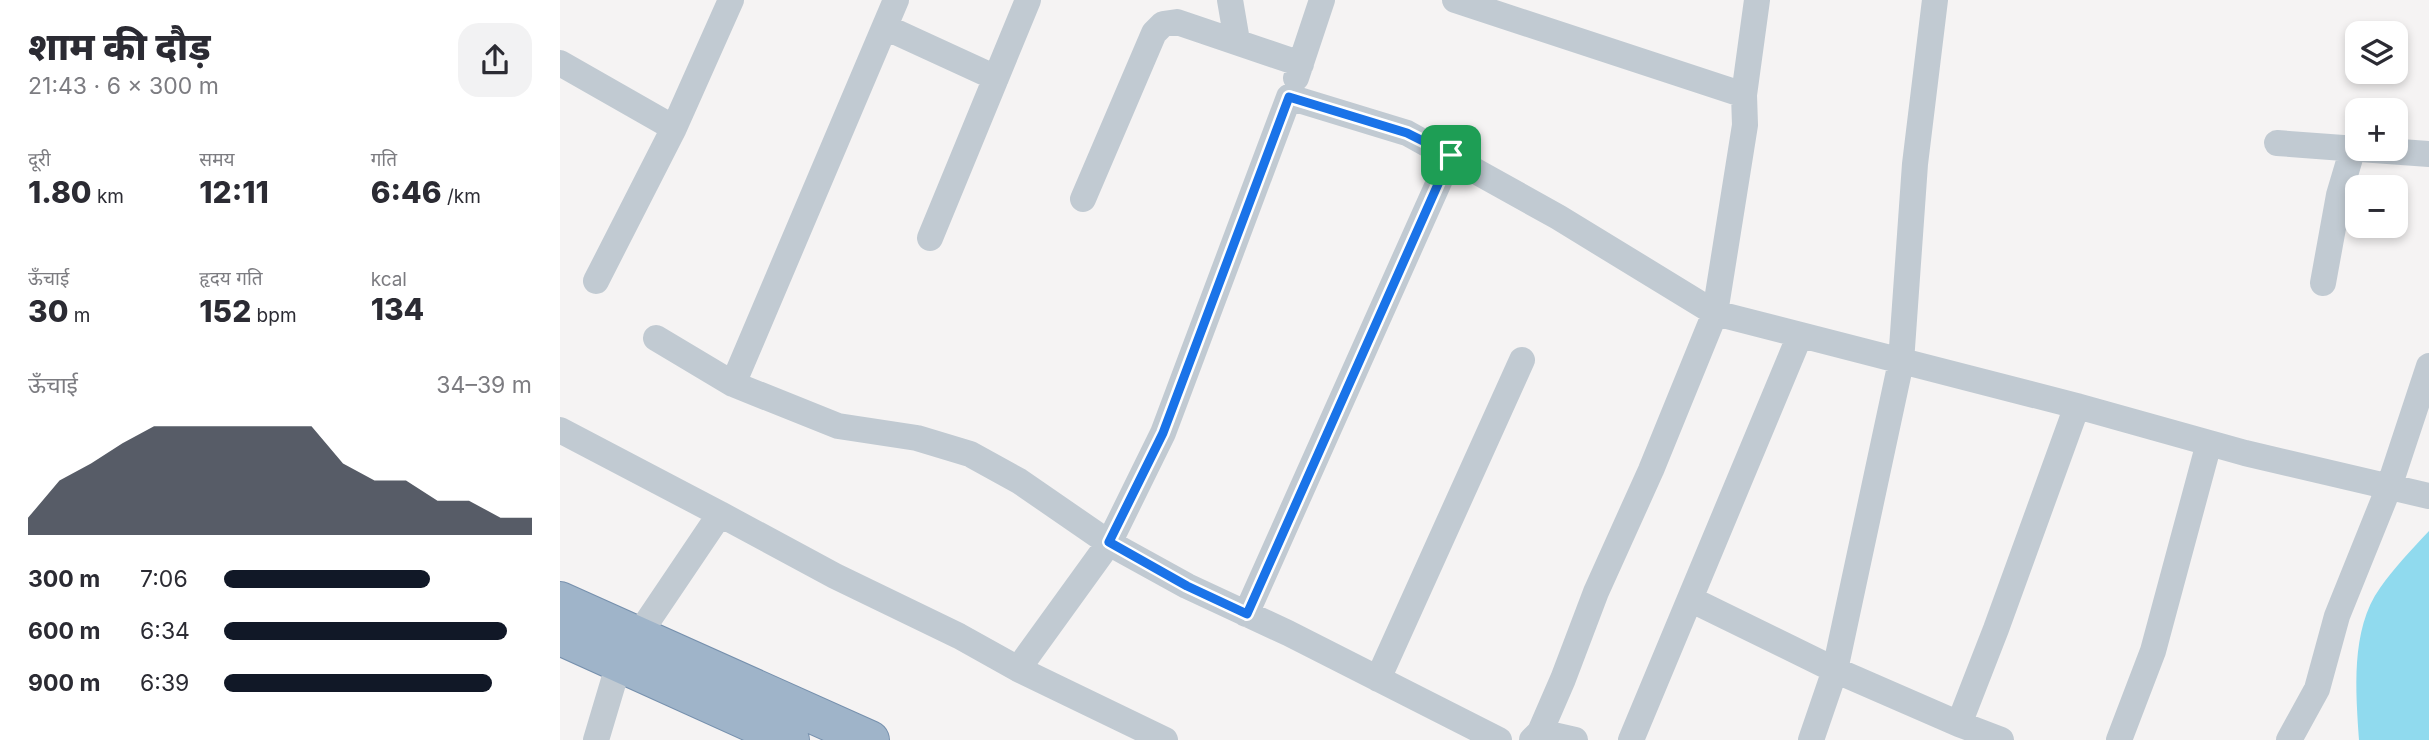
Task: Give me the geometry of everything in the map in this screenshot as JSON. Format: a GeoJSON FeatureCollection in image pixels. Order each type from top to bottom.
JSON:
{"type":"FeatureCollection","features":[{"type":"Feature","properties":{"kind":"highway"},"geometry":{"type":"LineString","coordinates":[[560,601],[628,650],[790,740]]}},
{"type":"Feature","properties":{"kind":"highway"},"geometry":{"type":"LineString","coordinates":[[560,636],[628,650],[870,740]]}},
{"type":"Feature","properties":{"kind":"street"},"geometry":{"type":"LineString","coordinates":[[596,281],[674,128],[731,0]]}},
{"type":"Feature","properties":{"kind":"street"},"geometry":{"type":"LineString","coordinates":[[733,384],[896,0]]}},
{"type":"Feature","properties":{"kind":"street"},"geometry":{"type":"LineString","coordinates":[[930,238],[1028,0]]}},
{"type":"Feature","properties":{"kind":"street"},"geometry":{"type":"LineString","coordinates":[[1230,0],[1237,41]]}},
{"type":"Feature","properties":{"kind":"street"},"geometry":{"type":"LineString","coordinates":[[1017,669],[1109,542],[1163,433],[1289,97],[1322,0]]}},
{"type":"Feature","properties":{"kind":"street"},"geometry":{"type":"LineString","coordinates":[[1455,0],[1744,95]]}},
{"type":"Feature","properties":{"kind":"street"},"geometry":{"type":"LineString","coordinates":[[1576,740],[1542,736],[1596,592],[1651,470],[1715,313],[1745,125],[1744,95],[1757,0]]}},
{"type":"Feature","properties":{"kind":"street"},"geometry":{"type":"LineString","coordinates":[[1811,740],[1835,670],[1900,362],[1915,164],[1935,0]]}},
{"type":"Feature","properties":{"kind":"street"},"geometry":{"type":"LineString","coordinates":[[1083,198],[1154,33],[1163,24],[1177,22],[1301,64]]}},
{"type":"Feature","properties":{"kind":"street"},"geometry":{"type":"LineString","coordinates":[[884,27],[996,78]]}},
{"type":"Feature","properties":{"kind":"street"},"geometry":{"type":"LineString","coordinates":[[564,73],[674,128]]}},
{"type":"Feature","properties":{"kind":"street"},"geometry":{"type":"LineString","coordinates":[[1289,97],[1407,133],[1451,155],[1715,313],[2077,406],[2209,443],[2429,496]]}},
{"type":"Feature","properties":{"kind":"street"},"geometry":{"type":"LineString","coordinates":[[2277,143],[2345,148]]}},
{"type":"Feature","properties":{"kind":"street"},"geometry":{"type":"LineString","coordinates":[[2408,153],[2429,154]]}},
{"type":"Feature","properties":{"kind":"street"},"geometry":{"type":"LineString","coordinates":[[1247,614],[1451,155]]}},
{"type":"Feature","properties":{"kind":"street"},"geometry":{"type":"LineString","coordinates":[[2323,283],[2339,195],[2352,161]]}},
{"type":"Feature","properties":{"kind":"street"},"geometry":{"type":"LineString","coordinates":[[1631,740],[1800,335]]}},
{"type":"Feature","properties":{"kind":"street"},"geometry":{"type":"LineString","coordinates":[[656,338],[733,384],[838,426],[917,438],[970,454],[1019,481],[1109,542],[1187,586],[1499,740]]}},
{"type":"Feature","properties":{"kind":"street"},"geometry":{"type":"LineString","coordinates":[[1378,678],[1522,360]]}},
{"type":"Feature","properties":{"kind":"street"},"geometry":{"type":"LineString","coordinates":[[2289,740],[2317,689],[2337,616],[2389,487],[2429,366]]}},
{"type":"Feature","properties":{"kind":"street"},"geometry":{"type":"LineString","coordinates":[[1959,724],[2077,406]]}},
{"type":"Feature","properties":{"kind":"street"},"geometry":{"type":"LineString","coordinates":[[560,430],[835,576],[959,636],[1017,669],[1165,740]]}},
{"type":"Feature","properties":{"kind":"street"},"geometry":{"type":"LineString","coordinates":[[2119,740],[2153,651],[2209,443]]}},
{"type":"Feature","properties":{"kind":"street"},"geometry":{"type":"LineString","coordinates":[[596,740],[628,650],[720,514]]}},
{"type":"Feature","properties":{"kind":"street"},"geometry":{"type":"LineString","coordinates":[[1690,598],[1835,670],[2001,740]]}},
{"type":"Feature","properties":{"kind":"water"},"geometry":{"type":"Polygon","coordinates":[[[2429,531],[2429,740],[2359,740],[2357,662],[2359,642],[2370,605],[2397,566],[2429,531]]]}},
{"type":"Feature","properties":{"kind":"route"},"geometry":{"type":"LineString","coordinates":[[1289,97],[1407,133],[1451,155],[1247,614],[1187,586],[1109,542],[1163,433],[1289,97]]}}]}
